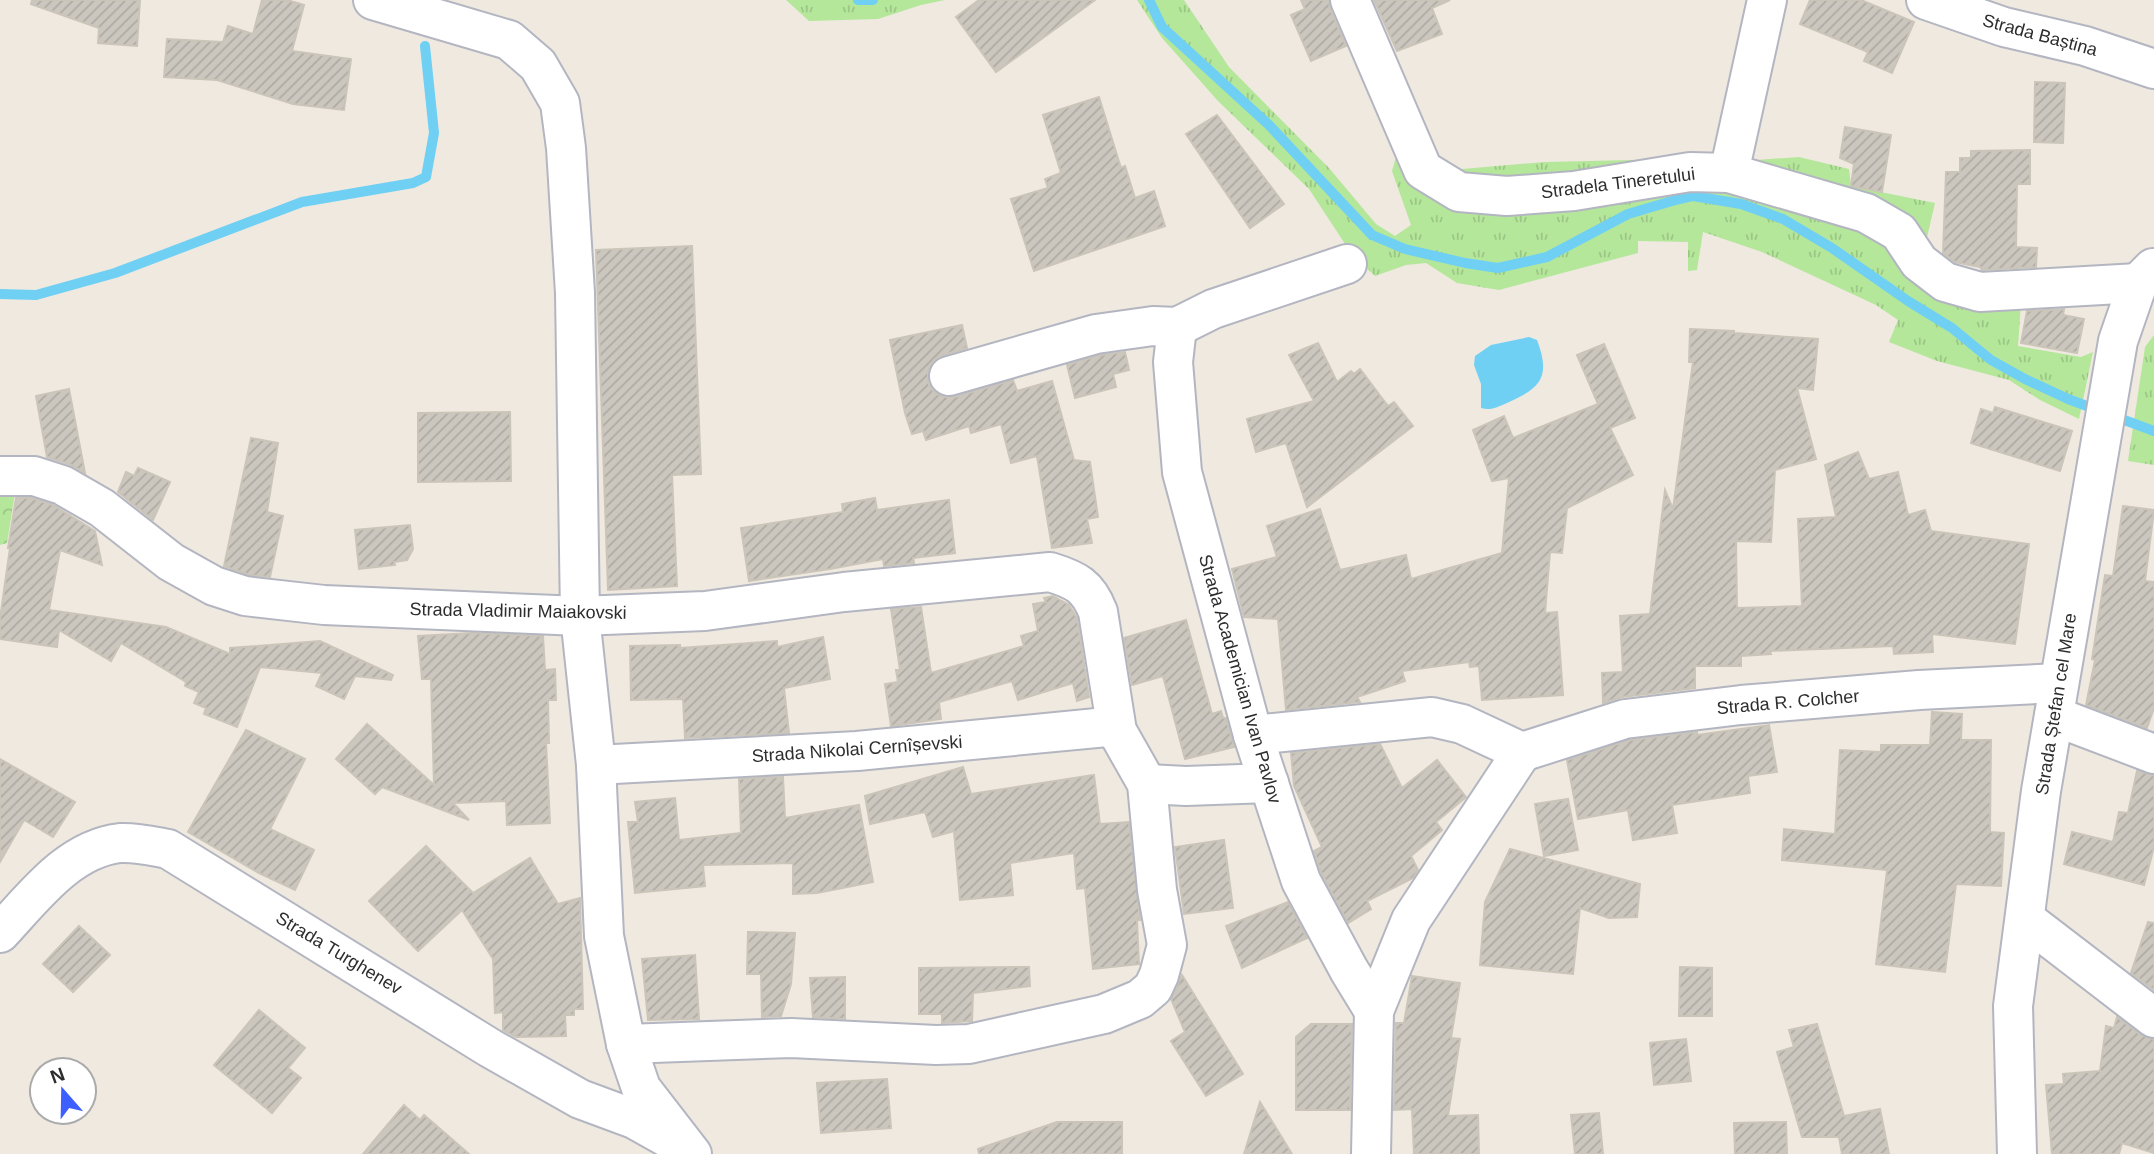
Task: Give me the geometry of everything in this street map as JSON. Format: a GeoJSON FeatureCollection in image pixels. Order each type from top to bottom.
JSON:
{"type":"FeatureCollection","features":[{"type":"Feature","properties":{"kind":"street"},"geometry":{"type":"LineString","coordinates":[[373,0],[509,40],[538,65],[559,103],[566,148],[575,293],[580,616],[596,765],[604,936],[626,1044],[642,1088],[690,1152]]}},
{"type":"Feature","properties":{"kind":"street","name":"Stradela Tineretului"},"geometry":{"type":"LineString","coordinates":[[1350,0],[1423,170],[1459,192],[1507,196],[1574,191],[1690,172],[1729,173],[1866,213],[1899,232],[1919,262],[1945,282],[1980,292],[2146,275]]}},
{"type":"Feature","properties":{"kind":"street"},"geometry":{"type":"LineString","coordinates":[[1729,173],[1767,0]]}},
{"type":"Feature","properties":{"kind":"street","name":"Strada Baștina"},"geometry":{"type":"LineString","coordinates":[[1926,0],[2004,27],[2085,46],[2154,69]]}},
{"type":"Feature","properties":{"kind":"street"},"geometry":{"type":"LineString","coordinates":[[949,376],[1096,334],[1153,326],[1177,327],[1213,309],[1347,264]]}},
{"type":"Feature","properties":{"kind":"street","name":"Strada Ștefan cel Mare"},"geometry":{"type":"LineString","coordinates":[[2017,1154],[2013,1006],[2056,699],[2118,341],[2146,275]]}},
{"type":"Feature","properties":{"kind":"street","name":"Strada Academician Ivan Pavlov"},"geometry":{"type":"LineString","coordinates":[[1177,327],[1173,362],[1182,472],[1254,735],[1301,881],[1374,1011]]}},
{"type":"Feature","properties":{"kind":"street","name":"Strada Vladimir Maiakovski"},"geometry":{"type":"LineString","coordinates":[[0,475],[34,476],[62,485],[102,508],[171,562],[214,586],[245,596],[324,605],[580,616],[705,611],[844,592],[1050,572],[1068,577],[1092,597],[1098,612],[1117,731]]}},
{"type":"Feature","properties":{"kind":"street","name":"Strada R. Colcher"},"geometry":{"type":"LineString","coordinates":[[1522,752],[1625,719],[1741,705],[1919,690],[2056,699]]}},
{"type":"Feature","properties":{"kind":"street"},"geometry":{"type":"LineString","coordinates":[[2056,699],[2154,754]]}},
{"type":"Feature","properties":{"kind":"street"},"geometry":{"type":"LineString","coordinates":[[1254,735],[1432,717],[1462,724],[1522,752],[1411,919],[1374,1011],[1371,1154]]}},
{"type":"Feature","properties":{"kind":"street","name":"Strada Nikolai Cernîșevski"},"geometry":{"type":"LineString","coordinates":[[596,765],[857,751],[1085,728],[1107,727],[1117,731]]}},
{"type":"Feature","properties":{"kind":"street"},"geometry":{"type":"LineString","coordinates":[[626,1044],[791,1038],[936,1045],[969,1044],[1104,1014],[1140,999],[1153,988],[1160,975],[1167,945],[1157,890],[1147,784],[1117,731]]}},
{"type":"Feature","properties":{"kind":"street"},"geometry":{"type":"LineString","coordinates":[[1147,784],[1186,786],[1269,783]]}},
{"type":"Feature","properties":{"kind":"street","name":"Strada Turghenev"},"geometry":{"type":"LineString","coordinates":[[0,933],[61,869],[87,853],[117,844],[135,843],[168,849],[490,1048],[580,1099],[634,1119],[690,1152]]}},
{"type":"Feature","properties":{"kind":"street"},"geometry":{"type":"LineString","coordinates":[[2025,919],[2154,1018]]}},
{"type":"Feature","properties":{"kind":"green space"},"geometry":{"type":"Polygon","coordinates":[[[786,0],[945,0],[878,19],[809,21],[786,0]]]}},
{"type":"Feature","properties":{"kind":"green space"},"geometry":{"type":"Polygon","coordinates":[[[1137,0],[1184,0],[1229,67],[1329,168],[1376,224],[1395,236],[1411,225],[1392,171],[1398,150],[1438,166],[1462,169],[1545,162],[1719,158],[1756,160],[1799,157],[1849,169],[1851,186],[1935,203],[1925,246],[1941,269],[2022,289],[2018,346],[2081,357],[2093,352],[2079,419],[2040,400],[2009,380],[1937,361],[1889,342],[1898,320],[1876,305],[1762,252],[1703,232],[1697,270],[1688,271],[1688,242],[1638,241],[1638,253],[1499,290],[1457,283],[1426,263],[1406,265],[1375,276],[1351,253],[1309,189],[1218,101],[1162,38],[1137,0]]]}},
{"type":"Feature","properties":{"kind":"green space"},"geometry":{"type":"Polygon","coordinates":[[[2154,335],[2154,465],[2128,461],[2145,347],[2154,335]]]}},
{"type":"Feature","properties":{"kind":"green space"},"geometry":{"type":"Polygon","coordinates":[[[0,493],[15,493],[7,543],[0,545],[0,493]]]}},
{"type":"Feature","properties":{"kind":"water"},"geometry":{"type":"Polygon","coordinates":[[[1529,337],[1537,340],[1541,353],[1543,372],[1540,380],[1519,398],[1494,408],[1481,408],[1481,384],[1474,365],[1475,356],[1491,345],[1529,337]]]}},
{"type":"Feature","properties":{"kind":"building"},"geometry":{"type":"Polygon","coordinates":[[[32,0],[140,0],[137,46],[98,43],[99,28],[31,4],[32,0]]]}},
{"type":"Feature","properties":{"kind":"building"},"geometry":{"type":"Polygon","coordinates":[[[262,0],[287,0],[304,5],[292,51],[351,59],[344,110],[293,104],[217,80],[164,77],[167,39],[223,42],[228,26],[253,34],[262,0]]]}},
{"type":"Feature","properties":{"kind":"building"},"geometry":{"type":"Polygon","coordinates":[[[979,0],[1095,0],[996,72],[956,17],[979,0]]]}},
{"type":"Feature","properties":{"kind":"building"},"geometry":{"type":"Polygon","coordinates":[[[1301,0],[1329,0],[1330,9],[1346,46],[1311,61],[1291,15],[1305,9],[1301,0]]]}},
{"type":"Feature","properties":{"kind":"building"},"geometry":{"type":"Polygon","coordinates":[[[1374,0],[1450,0],[1432,8],[1442,34],[1397,51],[1374,0]]]}},
{"type":"Feature","properties":{"kind":"building"},"geometry":{"type":"Polygon","coordinates":[[[1810,0],[1861,0],[1914,22],[1892,73],[1864,61],[1868,52],[1800,24],[1810,0]]]}},
{"type":"Feature","properties":{"kind":"building"},"geometry":{"type":"Polygon","coordinates":[[[2035,82],[2065,83],[2063,143],[2034,142],[2035,82]]]}},
{"type":"Feature","properties":{"kind":"building"},"geometry":{"type":"Polygon","coordinates":[[[1099,97],[1121,168],[1125,166],[1135,198],[1154,191],[1165,226],[1034,271],[1011,199],[1048,188],[1045,179],[1061,173],[1043,115],[1099,97]]]}},
{"type":"Feature","properties":{"kind":"building"},"geometry":{"type":"Polygon","coordinates":[[[1217,115],[1284,204],[1250,228],[1186,134],[1217,115]]]}},
{"type":"Feature","properties":{"kind":"building"},"geometry":{"type":"Polygon","coordinates":[[[1845,127],[1891,135],[1882,192],[1851,186],[1854,164],[1840,158],[1845,127]]]}},
{"type":"Feature","properties":{"kind":"building"},"geometry":{"type":"Polygon","coordinates":[[[2030,150],[2030,184],[2017,184],[2016,247],[2037,248],[2036,267],[1982,270],[1980,267],[1955,262],[1943,253],[1946,172],[1960,172],[1960,158],[1971,158],[1971,151],[2030,150]]]}},
{"type":"Feature","properties":{"kind":"building"},"geometry":{"type":"Polygon","coordinates":[[[692,246],[701,474],[672,475],[677,586],[608,590],[596,250],[692,246]]]}},
{"type":"Feature","properties":{"kind":"building"},"geometry":{"type":"Polygon","coordinates":[[[2064,309],[2063,315],[2084,319],[2077,353],[2021,343],[2027,311],[2064,309]]]}},
{"type":"Feature","properties":{"kind":"building"},"geometry":{"type":"Polygon","coordinates":[[[962,325],[967,348],[934,360],[928,370],[928,383],[934,392],[944,397],[955,397],[1013,380],[1017,391],[1052,381],[1074,460],[1090,462],[1098,517],[1087,519],[1092,543],[1052,548],[1037,456],[1011,463],[1001,424],[971,433],[969,426],[926,440],[923,431],[912,434],[890,340],[962,325]]]}},
{"type":"Feature","properties":{"kind":"building"},"geometry":{"type":"Polygon","coordinates":[[[1690,329],[1818,339],[1813,390],[1797,388],[1816,459],[1775,470],[1771,542],[1736,541],[1737,608],[1802,606],[1798,519],[1836,517],[1825,465],[1858,452],[1869,479],[1898,472],[1908,515],[1925,510],[1931,531],[2029,544],[2015,644],[1932,634],[1933,652],[1894,654],[1893,646],[1770,651],[1771,654],[1741,656],[1741,666],[1695,666],[1695,688],[1622,697],[1603,703],[1602,673],[1623,672],[1620,616],[1650,614],[1665,490],[1673,509],[1693,362],[1689,362],[1690,329]]]}},
{"type":"Feature","properties":{"kind":"building"},"geometry":{"type":"Polygon","coordinates":[[[1318,343],[1337,382],[1351,371],[1354,374],[1360,369],[1388,406],[1394,402],[1413,426],[1307,507],[1286,443],[1256,452],[1247,419],[1314,401],[1289,355],[1318,343]]]}},
{"type":"Feature","properties":{"kind":"building"},"geometry":{"type":"Polygon","coordinates":[[[1604,344],[1635,418],[1610,428],[1633,475],[1567,508],[1562,553],[1550,552],[1545,613],[1557,612],[1563,695],[1482,700],[1479,666],[1470,667],[1469,662],[1402,671],[1405,681],[1357,697],[1360,702],[1286,710],[1278,619],[1244,617],[1232,569],[1277,557],[1267,526],[1320,509],[1340,570],[1406,555],[1411,579],[1502,553],[1509,478],[1492,481],[1473,430],[1504,416],[1513,438],[1598,404],[1577,355],[1604,344]]]}},
{"type":"Feature","properties":{"kind":"building"},"geometry":{"type":"Polygon","coordinates":[[[1125,352],[1129,370],[1113,374],[1116,387],[1075,398],[1067,365],[1101,355],[1125,352]]]}},
{"type":"Feature","properties":{"kind":"building"},"geometry":{"type":"Polygon","coordinates":[[[69,389],[85,473],[47,457],[36,396],[69,389]]]}},
{"type":"Feature","properties":{"kind":"building"},"geometry":{"type":"Polygon","coordinates":[[[1995,407],[2072,431],[2060,471],[1971,443],[1981,409],[1993,413],[1995,407]]]}},
{"type":"Feature","properties":{"kind":"building"},"geometry":{"type":"Polygon","coordinates":[[[510,412],[511,481],[418,482],[418,413],[510,412]]]}},
{"type":"Feature","properties":{"kind":"building"},"geometry":{"type":"Polygon","coordinates":[[[251,438],[278,443],[267,512],[283,516],[270,577],[250,575],[224,566],[251,438]]]}},
{"type":"Feature","properties":{"kind":"building"},"geometry":{"type":"Polygon","coordinates":[[[138,468],[170,482],[153,520],[118,492],[126,472],[134,476],[138,468]]]}},
{"type":"Feature","properties":{"kind":"building"},"geometry":{"type":"Polygon","coordinates":[[[16,498],[31,498],[53,505],[95,531],[102,565],[60,550],[49,610],[166,627],[230,654],[230,648],[320,641],[393,675],[391,680],[355,676],[344,699],[316,686],[322,673],[260,667],[237,727],[204,714],[206,708],[194,703],[199,692],[185,686],[186,682],[121,643],[111,661],[59,630],[57,647],[0,639],[8,548],[16,498]]]}},
{"type":"Feature","properties":{"kind":"building"},"geometry":{"type":"Polygon","coordinates":[[[875,498],[877,510],[949,500],[955,553],[913,558],[914,563],[884,566],[883,559],[749,581],[741,528],[843,512],[842,504],[875,498]]]}},
{"type":"Feature","properties":{"kind":"building"},"geometry":{"type":"Polygon","coordinates":[[[2123,506],[2154,510],[2145,581],[2154,582],[2154,708],[2147,728],[2086,705],[2095,660],[2092,659],[2105,575],[2113,576],[2123,506]]]}},
{"type":"Feature","properties":{"kind":"building"},"geometry":{"type":"Polygon","coordinates":[[[410,525],[413,549],[407,560],[394,562],[395,565],[359,569],[355,530],[410,525]]]}},
{"type":"Feature","properties":{"kind":"building"},"geometry":{"type":"Polygon","coordinates":[[[1053,596],[1069,605],[1077,618],[1089,697],[1077,701],[1073,683],[1018,700],[1012,681],[939,702],[941,719],[891,726],[885,684],[898,682],[896,670],[900,670],[891,609],[921,607],[931,673],[1024,646],[1021,636],[1038,631],[1033,604],[1046,602],[1044,598],[1053,596]]]}},
{"type":"Feature","properties":{"kind":"building"},"geometry":{"type":"Polygon","coordinates":[[[1186,620],[1212,714],[1221,711],[1223,718],[1226,718],[1234,747],[1185,759],[1163,676],[1132,685],[1124,638],[1186,620]]]}},
{"type":"Feature","properties":{"kind":"building"},"geometry":{"type":"Polygon","coordinates":[[[472,633],[543,636],[545,670],[555,669],[556,700],[548,700],[549,743],[546,743],[550,823],[507,825],[506,801],[453,803],[469,820],[382,787],[375,794],[336,759],[367,724],[434,785],[431,679],[422,679],[418,636],[472,633]]]}},
{"type":"Feature","properties":{"kind":"building"},"geometry":{"type":"Polygon","coordinates":[[[823,637],[830,679],[784,688],[789,733],[685,738],[683,699],[631,700],[630,646],[680,645],[680,648],[777,641],[777,647],[823,637]]]}},
{"type":"Feature","properties":{"kind":"building"},"geometry":{"type":"Polygon","coordinates":[[[1932,712],[1962,714],[1961,740],[1991,740],[1990,832],[2004,833],[2001,886],[1956,884],[1945,972],[1876,964],[1887,870],[1782,860],[1784,829],[1835,834],[1840,750],[1881,752],[1881,745],[1930,745],[1932,712]]]}},
{"type":"Feature","properties":{"kind":"building"},"geometry":{"type":"Polygon","coordinates":[[[1769,725],[1777,772],[1748,776],[1750,793],[1672,805],[1677,833],[1633,840],[1628,810],[1578,819],[1567,760],[1630,740],[1697,732],[1697,735],[1769,725]]]}},
{"type":"Feature","properties":{"kind":"building"},"geometry":{"type":"Polygon","coordinates":[[[246,730],[305,759],[270,829],[314,850],[295,890],[259,873],[188,832],[246,730]]]}},
{"type":"Feature","properties":{"kind":"building"},"geometry":{"type":"Polygon","coordinates":[[[1380,744],[1402,788],[1437,760],[1466,797],[1436,822],[1442,830],[1411,856],[1418,870],[1413,878],[1367,901],[1371,909],[1348,923],[1321,872],[1314,851],[1322,847],[1294,786],[1291,753],[1380,744]]]}},
{"type":"Feature","properties":{"kind":"building"},"geometry":{"type":"Polygon","coordinates":[[[0,759],[75,802],[53,837],[24,820],[0,862],[0,759]]]}},
{"type":"Feature","properties":{"kind":"building"},"geometry":{"type":"Polygon","coordinates":[[[963,767],[971,794],[1094,775],[1100,824],[1129,822],[1140,920],[1137,920],[1139,964],[1093,969],[1085,888],[1077,889],[1074,853],[1010,863],[1013,895],[960,900],[954,831],[933,837],[925,812],[870,824],[865,796],[963,767]]]}},
{"type":"Feature","properties":{"kind":"building"},"geometry":{"type":"Polygon","coordinates":[[[2137,771],[2154,775],[2154,847],[2144,885],[2064,864],[2072,832],[2113,842],[2119,812],[2128,813],[2137,771]]]}},
{"type":"Feature","properties":{"kind":"building"},"geometry":{"type":"Polygon","coordinates":[[[783,777],[785,818],[859,805],[873,882],[817,893],[793,894],[793,863],[703,865],[705,886],[635,893],[628,822],[638,822],[635,802],[675,798],[679,840],[741,833],[739,779],[783,777]]]}},
{"type":"Feature","properties":{"kind":"building"},"geometry":{"type":"Polygon","coordinates":[[[1568,799],[1578,850],[1544,856],[1535,804],[1568,799]]]}},
{"type":"Feature","properties":{"kind":"building"},"geometry":{"type":"Polygon","coordinates":[[[1224,840],[1233,908],[1184,914],[1175,847],[1224,840]]]}},
{"type":"Feature","properties":{"kind":"building"},"geometry":{"type":"Polygon","coordinates":[[[426,846],[473,893],[530,858],[558,904],[580,898],[583,1009],[574,1009],[574,1015],[565,1015],[566,1036],[516,1037],[503,1030],[503,1012],[495,1013],[493,959],[462,910],[418,951],[369,901],[426,846]]]}},
{"type":"Feature","properties":{"kind":"building"},"geometry":{"type":"Polygon","coordinates":[[[1510,849],[1640,884],[1637,917],[1609,918],[1580,908],[1573,974],[1480,965],[1485,902],[1510,849]]]}},
{"type":"Feature","properties":{"kind":"building"},"geometry":{"type":"Polygon","coordinates":[[[1288,902],[1307,938],[1242,968],[1226,926],[1288,902]]]}},
{"type":"Feature","properties":{"kind":"building"},"geometry":{"type":"Polygon","coordinates":[[[2148,922],[2154,923],[2154,990],[2131,973],[2148,922]]]}},
{"type":"Feature","properties":{"kind":"building"},"geometry":{"type":"Polygon","coordinates":[[[79,926],[110,955],[73,992],[43,964],[79,926]]]}},
{"type":"Feature","properties":{"kind":"building"},"geometry":{"type":"Polygon","coordinates":[[[748,932],[795,933],[791,984],[781,1016],[762,1017],[761,974],[747,974],[748,932]]]}},
{"type":"Feature","properties":{"kind":"building"},"geometry":{"type":"Polygon","coordinates":[[[695,955],[699,1019],[648,1020],[642,959],[695,955]]]}},
{"type":"Feature","properties":{"kind":"building"},"geometry":{"type":"Polygon","coordinates":[[[1029,967],[1030,986],[973,993],[972,1021],[942,1023],[942,1014],[919,1014],[919,968],[1029,967]]]}},
{"type":"Feature","properties":{"kind":"building"},"geometry":{"type":"Polygon","coordinates":[[[1680,967],[1712,968],[1712,1016],[1679,1016],[1680,967]]]}},
{"type":"Feature","properties":{"kind":"building"},"geometry":{"type":"Polygon","coordinates":[[[1182,975],[1243,1074],[1206,1096],[1171,1041],[1185,1032],[1171,999],[1182,975]]]}},
{"type":"Feature","properties":{"kind":"building"},"geometry":{"type":"Polygon","coordinates":[[[1412,976],[1460,983],[1451,1038],[1460,1039],[1448,1116],[1478,1115],[1479,1154],[1414,1154],[1412,1109],[1394,1110],[1396,1023],[1404,1023],[1412,976]]]}},
{"type":"Feature","properties":{"kind":"building"},"geometry":{"type":"Polygon","coordinates":[[[845,977],[845,1019],[813,1017],[810,978],[845,977]]]}},
{"type":"Feature","properties":{"kind":"building"},"geometry":{"type":"Polygon","coordinates":[[[259,1010],[305,1048],[288,1068],[301,1078],[272,1113],[214,1065],[259,1010]]]}},
{"type":"Feature","properties":{"kind":"building"},"geometry":{"type":"Polygon","coordinates":[[[2117,1017],[2141,1035],[2154,1039],[2154,1153],[2122,1143],[2119,1154],[2052,1154],[2046,1085],[2064,1084],[2063,1074],[2100,1071],[2106,1026],[2114,1028],[2117,1017]]]}},
{"type":"Feature","properties":{"kind":"building"},"geometry":{"type":"Polygon","coordinates":[[[1311,1024],[1352,1024],[1350,1110],[1296,1110],[1296,1037],[1311,1024]]]}},
{"type":"Feature","properties":{"kind":"building"},"geometry":{"type":"Polygon","coordinates":[[[1817,1024],[1844,1116],[1880,1109],[1889,1154],[1842,1154],[1839,1137],[1802,1137],[1777,1052],[1794,1047],[1789,1030],[1817,1024]]]}},
{"type":"Feature","properties":{"kind":"building"},"geometry":{"type":"Polygon","coordinates":[[[1686,1039],[1691,1081],[1654,1085],[1650,1043],[1686,1039]]]}},
{"type":"Feature","properties":{"kind":"building"},"geometry":{"type":"Polygon","coordinates":[[[887,1079],[891,1128],[821,1133],[817,1083],[887,1079]]]}},
{"type":"Feature","properties":{"kind":"building"},"geometry":{"type":"Polygon","coordinates":[[[1260,1102],[1292,1154],[1244,1154],[1260,1102]]]}},
{"type":"Feature","properties":{"kind":"building"},"geometry":{"type":"Polygon","coordinates":[[[404,1105],[420,1120],[424,1115],[469,1154],[363,1154],[404,1105]]]}},
{"type":"Feature","properties":{"kind":"building"},"geometry":{"type":"Polygon","coordinates":[[[1599,1113],[1603,1154],[1575,1154],[1571,1115],[1599,1113]]]}},
{"type":"Feature","properties":{"kind":"building"},"geometry":{"type":"Polygon","coordinates":[[[1057,1122],[1122,1122],[1122,1154],[979,1154],[978,1149],[1057,1122]]]}},
{"type":"Feature","properties":{"kind":"building"},"geometry":{"type":"Polygon","coordinates":[[[1786,1122],[1787,1154],[1735,1154],[1734,1123],[1786,1122]]]}},
{"type":"Feature","properties":{"kind":"waterway"},"geometry":{"type":"LineString","coordinates":[[858,0],[873,0]]}},
{"type":"Feature","properties":{"kind":"waterway"},"geometry":{"type":"LineString","coordinates":[[1149,0],[1162,27],[1269,125],[1372,235],[1405,249],[1498,268],[1547,257],[1628,214],[1672,201],[1693,196],[1741,204],[1783,219],[1832,248],[1952,328],[1991,360],[2025,379],[2068,399],[2154,431]]}},
{"type":"Feature","properties":{"kind":"waterway"},"geometry":{"type":"LineString","coordinates":[[0,294],[36,295],[115,273],[302,202],[413,183],[426,177],[434,133],[425,46]]}}]}
